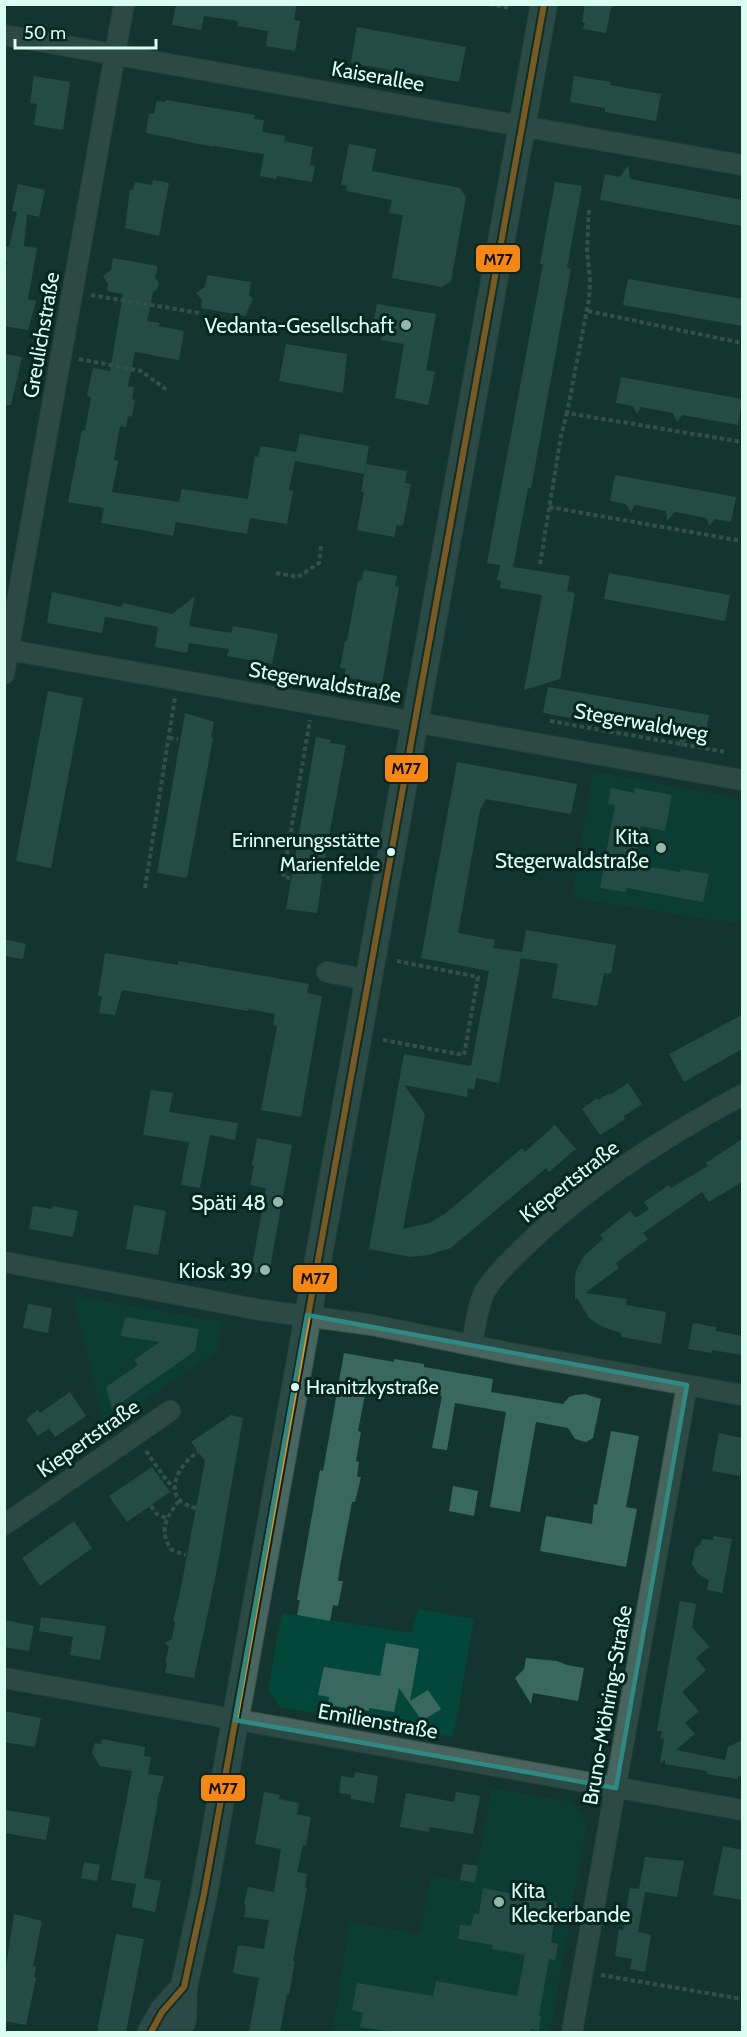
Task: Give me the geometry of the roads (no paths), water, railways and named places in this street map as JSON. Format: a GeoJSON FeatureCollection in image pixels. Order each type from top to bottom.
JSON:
{"type":"FeatureCollection","features":[{"type":"Feature","properties":{"kind":"main road"},"geometry":{"type":"LineString","coordinates":[[178,2032],[183,2019],[184,1987],[204,1894],[544,4]]}},
{"type":"Feature","properties":{"kind":"main road"},"geometry":{"type":"LineString","coordinates":[[152,2032],[162,2012],[184,1987]]}},
{"type":"Feature","properties":{"kind":"street","name":"Greulichstraße"},"geometry":{"type":"LineString","coordinates":[[4,674],[124,4]]}},
{"type":"Feature","properties":{"kind":"street","name":"Kaiserallee"},"geometry":{"type":"LineString","coordinates":[[4,35],[742,165]]}},
{"type":"Feature","properties":{"kind":"street","name":"Stegerwaldstraße"},"geometry":{"type":"LineString","coordinates":[[7,650],[415,722],[724,763],[742,780]]}},
{"type":"Feature","properties":{"kind":"street"},"geometry":{"type":"LineString","coordinates":[[327,972],[368,980]]}},
{"type":"Feature","properties":{"kind":"street","name":"Kiepertstraße"},"geometry":{"type":"LineString","coordinates":[[472,1345],[485,1292],[503,1268],[536,1235],[648,1150],[742,1095]]}},
{"type":"Feature","properties":{"kind":"street"},"geometry":{"type":"LineString","coordinates":[[4,1262],[272,1312],[372,1325],[742,1395]]}},
{"type":"Feature","properties":{"kind":"street","name":"Bruno-Möhring-Straße"},"geometry":{"type":"LineString","coordinates":[[572,2032],[687,1385]]}},
{"type":"Feature","properties":{"kind":"street","name":"Kiepertstraße"},"geometry":{"type":"LineString","coordinates":[[4,1525],[170,1411]]}},
{"type":"Feature","properties":{"kind":"street","name":"Emilienstraße"},"geometry":{"type":"LineString","coordinates":[[4,1678],[742,1810]]}},
{"type":"Feature","properties":{"kind":"place","name":"Vedanta-Gesellschaft"},"geometry":{"type":"Point","coordinates":[406,325]}},
{"type":"Feature","properties":{"kind":"place","name":"Kita Stegerwaldstraße"},"geometry":{"type":"Point","coordinates":[661,848]}},
{"type":"Feature","properties":{"kind":"place","name":"Erinnerungsstätte Marienfelde"},"geometry":{"type":"Point","coordinates":[391,852]}},
{"type":"Feature","properties":{"kind":"place","name":"Späti 48"},"geometry":{"type":"Point","coordinates":[278,1202]}},
{"type":"Feature","properties":{"kind":"place","name":"Kiosk 39"},"geometry":{"type":"Point","coordinates":[265,1270]}},
{"type":"Feature","properties":{"kind":"place","name":"Hranitzkystraße"},"geometry":{"type":"Point","coordinates":[295,1387]}},
{"type":"Feature","properties":{"kind":"place","name":"Kita Kleckerbande"},"geometry":{"type":"Point","coordinates":[499,1902]}}]}
